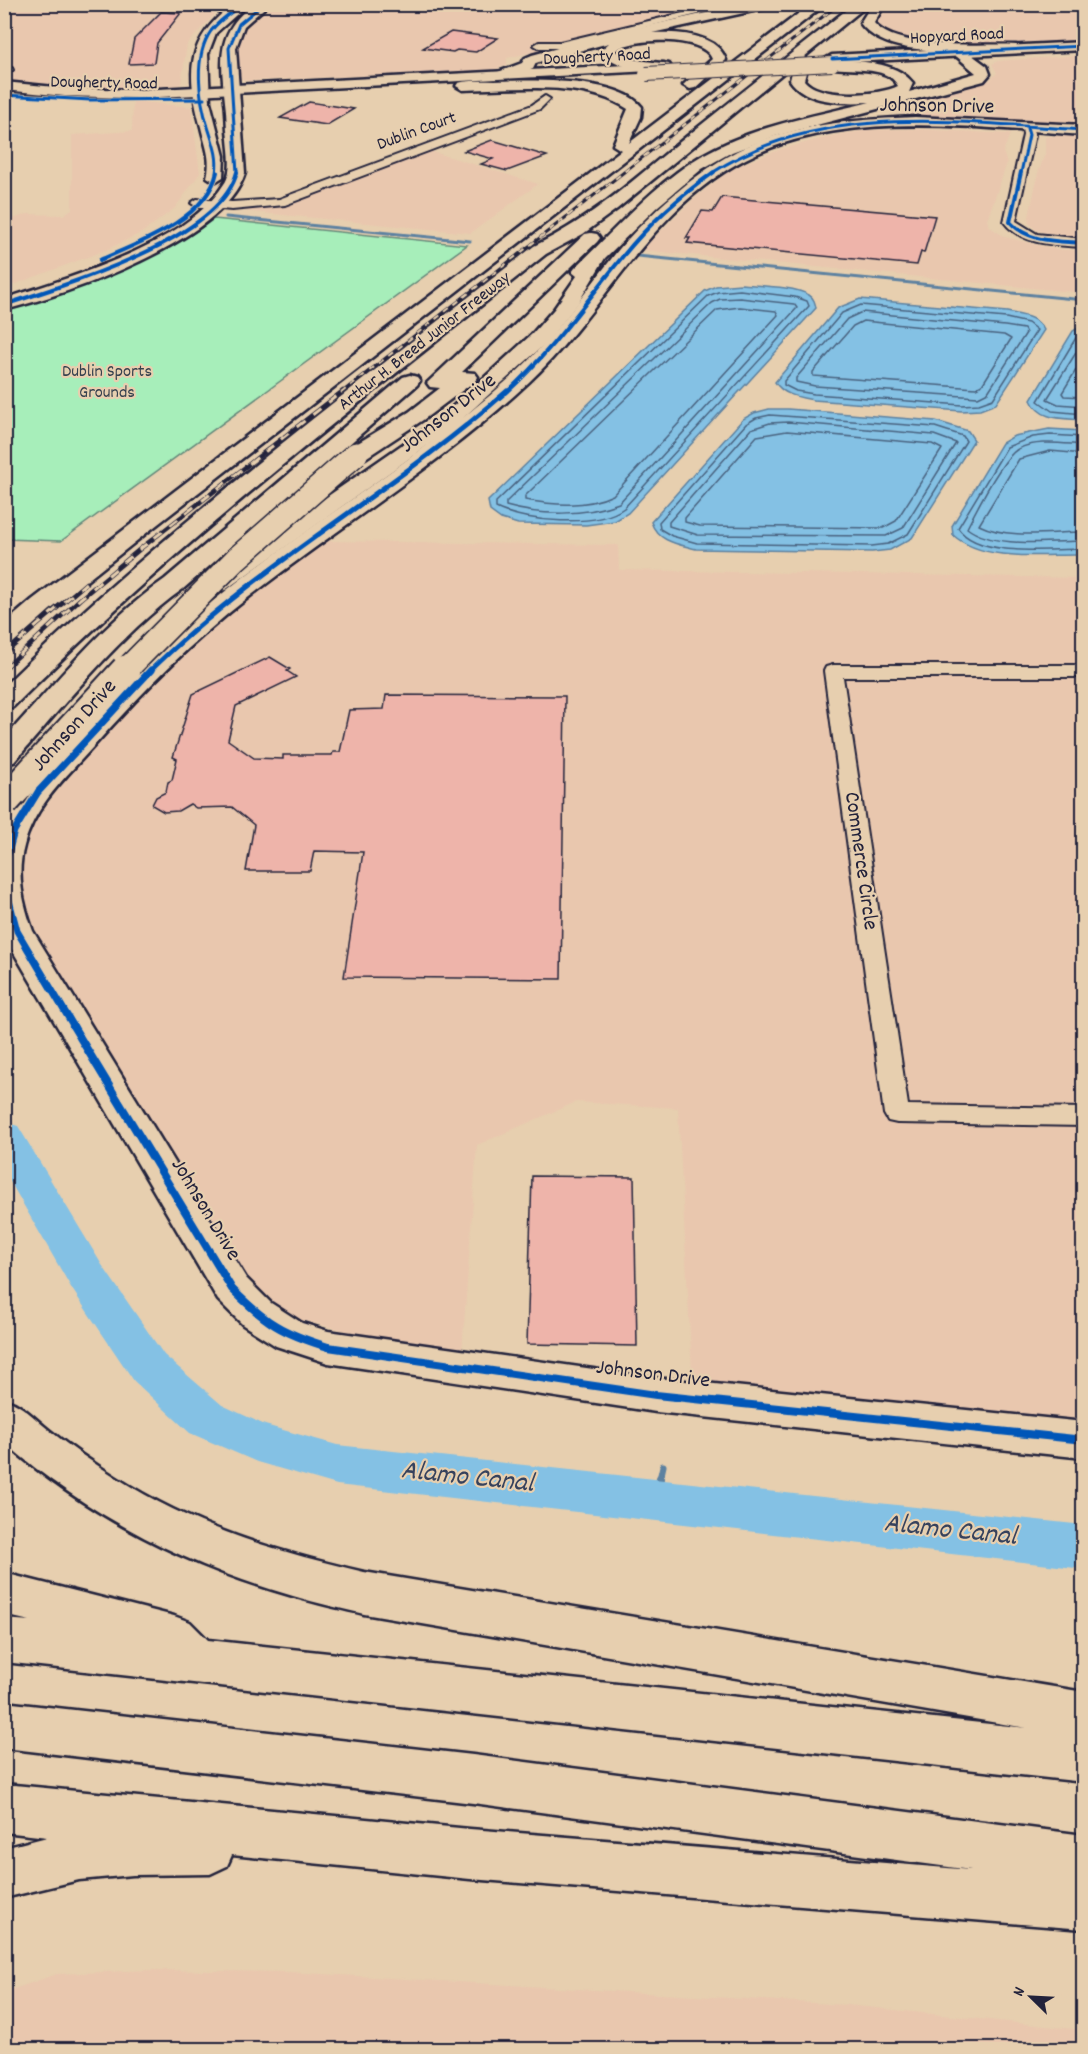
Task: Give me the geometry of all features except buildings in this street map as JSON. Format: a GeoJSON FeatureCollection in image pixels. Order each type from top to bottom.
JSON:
{"type":"FeatureCollection","features":[{"type":"Feature","properties":{"kind":"main road"},"geometry":{"type":"LineString","coordinates":[[10,300],[74,275],[73,270],[159,232],[209,201],[218,169],[218,157],[207,123],[203,95],[201,63],[204,42],[218,23],[244,9],[263,4]]}},
{"type":"Feature","properties":{"kind":"main road"},"geometry":{"type":"LineString","coordinates":[[555,80],[534,76],[530,61],[602,40],[767,4]]}},
{"type":"Feature","properties":{"kind":"main road","name":"Arthur H. Breed Junior Freeway"},"geometry":{"type":"LineString","coordinates":[[6,614],[214,452],[807,4]]}},
{"type":"Feature","properties":{"kind":"main road"},"geometry":{"type":"LineString","coordinates":[[4,638],[41,605],[141,525],[820,4]]}},
{"type":"Feature","properties":{"kind":"main road","name":"Arthur H. Breed Junior Freeway"},"geometry":{"type":"LineString","coordinates":[[4,701],[59,645],[172,543],[540,250],[563,240],[628,191],[863,4]]}},
{"type":"Feature","properties":{"kind":"main road"},"geometry":{"type":"LineString","coordinates":[[879,4],[867,23],[871,31],[884,37],[930,46],[1016,49]]}},
{"type":"Feature","properties":{"kind":"main road"},"geometry":{"type":"LineString","coordinates":[[10,300],[126,260],[158,245],[189,227],[209,201],[239,172],[227,57],[229,44],[244,9]]}},
{"type":"Feature","properties":{"kind":"main road"},"geometry":{"type":"LineString","coordinates":[[645,126],[652,115],[719,60],[710,46],[670,38],[627,39],[615,43],[607,51],[610,55],[627,62],[656,69]]}},
{"type":"Feature","properties":{"kind":"main road","name":"Hopyard Road"},"geometry":{"type":"LineString","coordinates":[[965,56],[1016,49],[1083,46]]}},
{"type":"Feature","properties":{"kind":"main road","name":"Hopyard Road"},"geometry":{"type":"LineString","coordinates":[[832,62],[1083,53]]}},
{"type":"Feature","properties":{"kind":"main road"},"geometry":{"type":"LineString","coordinates":[[4,802],[114,682],[228,567],[356,454],[408,414],[507,347],[597,257],[683,177],[714,155],[757,136],[970,82],[983,74],[982,69],[965,56]]}},
{"type":"Feature","properties":{"kind":"main road"},"geometry":{"type":"LineString","coordinates":[[795,57],[801,62],[797,79],[799,84],[821,94],[844,98],[882,97],[896,93],[904,88],[906,83],[893,73],[880,69],[832,62]]}},
{"type":"Feature","properties":{"kind":"main road","name":"Dougherty Road"},"geometry":{"type":"LineString","coordinates":[[231,94],[502,75],[531,70],[656,69],[832,62]]}},
{"type":"Feature","properties":{"kind":"main road","name":"Dougherty Road"},"geometry":{"type":"LineString","coordinates":[[4,95],[101,101],[463,86],[555,80],[656,69]]}},
{"type":"Feature","properties":{"kind":"main road","name":"Dougherty Road"},"geometry":{"type":"LineString","coordinates":[[4,86],[50,91],[203,95]]}},
{"type":"Feature","properties":{"kind":"main road"},"geometry":{"type":"LineString","coordinates":[[463,86],[570,87],[598,91],[621,98],[635,107],[636,113],[621,137],[621,145]]}},
{"type":"Feature","properties":{"kind":"main road","name":"Johnson Drive"},"geometry":{"type":"LineString","coordinates":[[1083,130],[893,123],[821,129],[752,150],[706,176],[628,250],[574,322],[515,385],[450,439],[236,594],[140,681],[112,709],[34,798],[18,823],[9,847],[5,876],[8,905],[17,931],[232,1289],[256,1314],[290,1335],[328,1347],[656,1395],[1083,1440]]}},
{"type":"Feature","properties":{"kind":"main road"},"geometry":{"type":"LineString","coordinates":[[408,414],[620,210],[628,191]]}},
{"type":"Feature","properties":{"kind":"main road"},"geometry":{"type":"LineString","coordinates":[[178,586],[558,253],[563,240]]}},
{"type":"Feature","properties":{"kind":"main road"},"geometry":{"type":"LineString","coordinates":[[4,788],[97,686],[172,619],[427,439],[515,362],[558,317],[597,257]]}},
{"type":"Feature","properties":{"kind":"main road"},"geometry":{"type":"LineString","coordinates":[[4,756],[70,682],[150,601],[178,586],[338,481],[456,412]]}},
{"type":"Feature","properties":{"kind":"main road"},"geometry":{"type":"LineString","coordinates":[[4,1416],[62,1465],[111,1497],[167,1527],[227,1553],[292,1575],[364,1593],[1083,1714]]}},
{"type":"Feature","properties":{"kind":"main road"},"geometry":{"type":"LineString","coordinates":[[4,1594],[174,1637],[197,1660]]}},
{"type":"Feature","properties":{"kind":"main road"},"geometry":{"type":"LineString","coordinates":[[4,1640],[1083,1758]]}},
{"type":"Feature","properties":{"kind":"main road"},"geometry":{"type":"LineString","coordinates":[[4,1725],[472,1779],[1083,1860]]}},
{"type":"Feature","properties":{"kind":"main road"},"geometry":{"type":"LineString","coordinates":[[4,1808],[470,1854],[1083,1904]]}},
{"type":"Feature","properties":{"kind":"main road"},"geometry":{"type":"LineString","coordinates":[[4,1873],[72,1858],[181,1848],[470,1854]]}},
{"type":"Feature","properties":{"kind":"street"},"geometry":{"type":"LineString","coordinates":[[4,8],[13,4]]}},
{"type":"Feature","properties":{"kind":"street"},"geometry":{"type":"LineString","coordinates":[[538,45],[560,45],[735,4]]}},
{"type":"Feature","properties":{"kind":"street","name":"Dublin Court"},"geometry":{"type":"LineString","coordinates":[[209,201],[259,205],[281,202],[536,107],[545,99]]}},
{"type":"Feature","properties":{"kind":"street"},"geometry":{"type":"LineString","coordinates":[[1027,128],[1029,135],[1010,222],[1013,227],[1036,237],[1083,243]]}},
{"type":"Feature","properties":{"kind":"street","name":"Commerce Circle"},"geometry":{"type":"LineString","coordinates":[[1083,671],[833,671],[897,1114],[1083,1117]]}},
{"type":"Feature","properties":{"kind":"shaded area"},"geometry":{"type":"Polygon","coordinates":[[[17,5],[233,5],[216,13],[187,44],[181,84],[172,88],[148,90],[94,89],[5,82],[5,10],[17,5]]]}},
{"type":"Feature","properties":{"kind":"shaded area"},"geometry":{"type":"Polygon","coordinates":[[[275,5],[742,5],[507,58],[507,65],[494,70],[248,81],[241,79],[236,52],[246,28],[254,19],[275,5]]]}},
{"type":"Feature","properties":{"kind":"shaded area"},"geometry":{"type":"Polygon","coordinates":[[[893,5],[1083,5],[1083,42],[949,44],[894,38],[873,25],[893,5]]]}},
{"type":"Feature","properties":{"kind":"shaded area"},"geometry":{"type":"Polygon","coordinates":[[[1083,55],[1083,123],[1006,122],[892,113],[893,105],[990,80],[997,73],[992,64],[998,61],[1083,55]]]}},
{"type":"Feature","properties":{"kind":"shaded area"},"geometry":{"type":"Polygon","coordinates":[[[133,101],[191,107],[200,173],[175,208],[143,232],[106,250],[5,288],[5,222],[27,214],[63,215],[72,209],[72,135],[132,131],[133,101]]]}},
{"type":"Feature","properties":{"kind":"shaded area"},"geometry":{"type":"Polygon","coordinates":[[[916,129],[1010,134],[1003,152],[1007,163],[987,220],[990,227],[1005,237],[1055,249],[1083,251],[1083,293],[641,250],[695,198],[732,168],[781,149],[836,135],[867,130],[916,129]]]}},
{"type":"Feature","properties":{"kind":"shaded area"},"geometry":{"type":"Polygon","coordinates":[[[1083,136],[1083,237],[1045,233],[1036,230],[1028,222],[1038,173],[1045,154],[1045,137],[1083,136]]]}},
{"type":"Feature","properties":{"kind":"shaded area"},"geometry":{"type":"Polygon","coordinates":[[[427,150],[538,184],[471,233],[232,210],[236,207],[287,204],[427,150]]]}},
{"type":"Feature","properties":{"kind":"shaded area"},"geometry":{"type":"Polygon","coordinates":[[[323,541],[618,545],[619,570],[1083,578],[1083,1429],[693,1391],[678,1108],[576,1102],[477,1145],[462,1352],[367,1336],[297,1319],[258,1298],[113,1063],[34,927],[24,896],[22,871],[25,849],[36,820],[58,790],[120,717],[156,679],[208,631],[323,541]]]}},
{"type":"Feature","properties":{"kind":"shaded area"},"geometry":{"type":"Polygon","coordinates":[[[152,1970],[288,1972],[847,2005],[1083,2030],[1083,2049],[5,2049],[5,1992],[57,1974],[152,1970]]]}},
{"type":"Feature","properties":{"kind":"green space","name":"Dublin Sports Grounds"},"geometry":{"type":"Polygon","coordinates":[[[214,219],[467,245],[61,541],[5,539],[5,312],[139,262],[190,235],[214,219]]]}},
{"type":"Feature","properties":{"kind":"water"},"geometry":{"type":"Polygon","coordinates":[[[741,284],[803,292],[812,298],[816,308],[628,513],[615,521],[586,525],[518,524],[501,519],[490,511],[488,501],[705,291],[716,286],[741,284]]]}},
{"type":"Feature","properties":{"kind":"water"},"geometry":{"type":"Polygon","coordinates":[[[860,299],[1007,312],[1033,319],[1044,330],[996,404],[980,410],[962,411],[813,400],[791,395],[782,390],[775,382],[838,308],[860,299]]]}},
{"type":"Feature","properties":{"kind":"water"},"geometry":{"type":"Polygon","coordinates":[[[1083,325],[1083,420],[1046,415],[1035,407],[1031,400],[1073,331],[1083,325]]]}},
{"type":"Feature","properties":{"kind":"water"},"geometry":{"type":"Polygon","coordinates":[[[769,409],[936,421],[968,431],[974,440],[912,538],[890,550],[872,552],[696,549],[676,544],[658,534],[651,522],[743,419],[769,409]]]}},
{"type":"Feature","properties":{"kind":"water"},"geometry":{"type":"Polygon","coordinates":[[[1049,429],[1083,431],[1083,555],[1032,556],[997,553],[966,544],[953,535],[952,526],[1002,443],[1014,436],[1049,429]]]}},
{"type":"Feature","properties":{"kind":"waterway"},"geometry":{"type":"LineString","coordinates":[[226,217],[470,241]]}},
{"type":"Feature","properties":{"kind":"waterway"},"geometry":{"type":"LineString","coordinates":[[637,256],[1084,300]]}},
{"type":"Feature","properties":{"kind":"waterway","name":"Alamo Canal"},"geometry":{"type":"LineString","coordinates":[[4,1136],[87,1277],[149,1368],[206,1419],[257,1442],[337,1465],[1084,1547]]}},
{"type":"Feature","properties":{"kind":"waterway"},"geometry":{"type":"LineString","coordinates":[[660,1479],[663,1466]]}},
{"type":"Feature","properties":{"kind":"waterway"},"geometry":{"type":"LineString","coordinates":[[655,1500],[660,1478]]}},
{"type":"Feature","properties":{"kind":"railway"},"geometry":{"type":"LineString","coordinates":[[341,393],[839,4]]}},
{"type":"Feature","properties":{"kind":"railway"},"geometry":{"type":"LineString","coordinates":[[4,669],[80,599],[140,549],[343,391]]}},
{"type":"Feature","properties":{"kind":"railway"},"geometry":{"type":"LineString","coordinates":[[4,654],[86,583]]}},
{"type":"Feature","properties":{"kind":"cycle path"},"geometry":{"type":"LineString","coordinates":[[100,260],[147,239],[178,221],[203,199],[212,185],[217,162],[203,103],[200,78],[202,53],[204,43],[212,29],[243,4]]}},
{"type":"Feature","properties":{"kind":"cycle path"},"geometry":{"type":"LineString","coordinates":[[4,305],[129,260],[190,227],[214,207],[232,185],[237,168],[228,61],[229,48],[232,36],[239,24],[263,4]]}},
{"type":"Feature","properties":{"kind":"cycle path"},"geometry":{"type":"LineString","coordinates":[[832,59],[1084,46]]}},
{"type":"Feature","properties":{"kind":"cycle path"},"geometry":{"type":"LineString","coordinates":[[4,95],[90,100],[204,99]]}},
{"type":"Feature","properties":{"kind":"cycle path"},"geometry":{"type":"LineString","coordinates":[[1084,130],[959,123],[872,123],[830,128],[790,137],[752,150],[713,172],[675,203],[639,238],[557,341],[521,379],[453,436],[237,594],[175,647],[136,685],[29,804],[14,831],[5,868],[8,900],[17,931],[232,1289],[257,1314],[290,1335],[328,1347],[656,1395],[1084,1440]]}},
{"type":"Feature","properties":{"kind":"cycle path"},"geometry":{"type":"LineString","coordinates":[[1027,128],[1029,135],[1010,222],[1024,234],[1043,240],[1084,243]]}}]}
